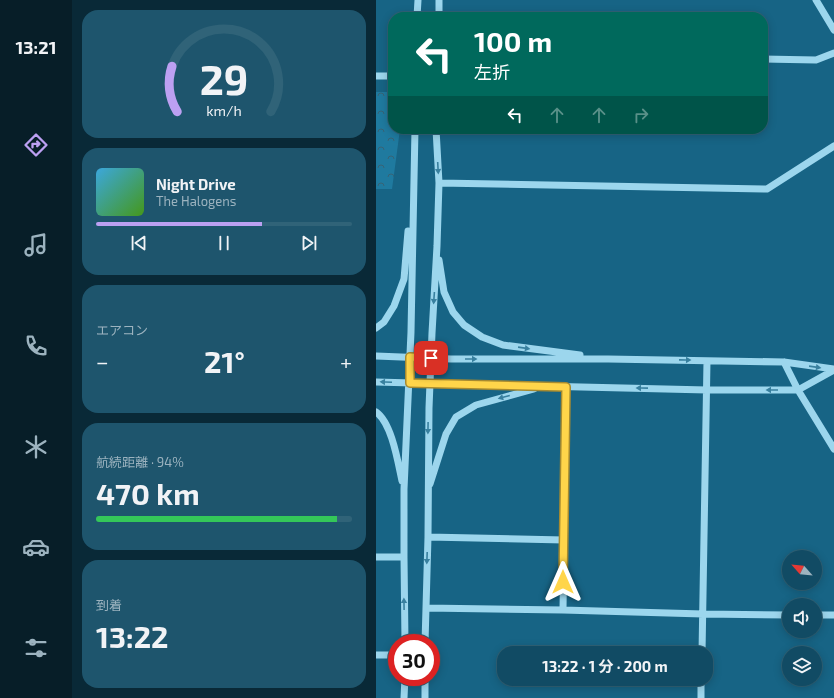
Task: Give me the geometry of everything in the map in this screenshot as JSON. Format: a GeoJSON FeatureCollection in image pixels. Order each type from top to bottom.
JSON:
{"type":"FeatureCollection","features":[{"type":"Feature","properties":{"kind":"street"},"geometry":{"type":"LineString","coordinates":[[418,0],[418,12]]}},
{"type":"Feature","properties":{"kind":"street"},"geometry":{"type":"LineString","coordinates":[[439,0],[439,12]]}},
{"type":"Feature","properties":{"kind":"street"},"geometry":{"type":"LineString","coordinates":[[816,0],[834,30]]}},
{"type":"Feature","properties":{"kind":"street"},"geometry":{"type":"LineString","coordinates":[[768,58],[816,60],[834,53]]}},
{"type":"Feature","properties":{"kind":"street"},"geometry":{"type":"LineString","coordinates":[[376,76],[388,76]]}},
{"type":"Feature","properties":{"kind":"street"},"geometry":{"type":"LineString","coordinates":[[405,634],[404,489],[410,383],[415,134]]}},
{"type":"Feature","properties":{"kind":"street"},"geometry":{"type":"LineString","coordinates":[[425,634],[430,384],[439,183],[436,134]]}},
{"type":"Feature","properties":{"kind":"street"},"geometry":{"type":"LineString","coordinates":[[439,183],[767,189],[834,146]]}},
{"type":"Feature","properties":{"kind":"street"},"geometry":{"type":"LineString","coordinates":[[376,328],[384,322],[394,306],[404,279],[413,182]]}},
{"type":"Feature","properties":{"kind":"street"},"geometry":{"type":"LineString","coordinates":[[437,246],[444,292],[453,312],[464,325],[482,337],[503,345],[608,359]]}},
{"type":"Feature","properties":{"kind":"street"},"geometry":{"type":"LineString","coordinates":[[376,356],[451,359],[608,359],[784,362],[834,370]]}},
{"type":"Feature","properties":{"kind":"street"},"geometry":{"type":"LineString","coordinates":[[702,646],[707,361]]}},
{"type":"Feature","properties":{"kind":"street"},"geometry":{"type":"LineString","coordinates":[[784,362],[798,390],[834,449]]}},
{"type":"Feature","properties":{"kind":"street"},"geometry":{"type":"LineString","coordinates":[[376,382],[707,390],[798,390],[834,370]]}},
{"type":"Feature","properties":{"kind":"street"},"geometry":{"type":"LineString","coordinates":[[428,490],[446,434],[456,417],[476,404],[542,386]]}},
{"type":"Feature","properties":{"kind":"street"},"geometry":{"type":"LineString","coordinates":[[563,610],[566,387]]}},
{"type":"Feature","properties":{"kind":"street"},"geometry":{"type":"LineString","coordinates":[[376,412],[380,415],[390,433],[404,489]]}},
{"type":"Feature","properties":{"kind":"street"},"geometry":{"type":"LineString","coordinates":[[428,537],[564,540]]}},
{"type":"Feature","properties":{"kind":"street"},"geometry":{"type":"LineString","coordinates":[[376,557],[404,557]]}},
{"type":"Feature","properties":{"kind":"street"},"geometry":{"type":"LineString","coordinates":[[426,608],[782,615]]}},
{"type":"Feature","properties":{"kind":"street"},"geometry":{"type":"LineString","coordinates":[[822,615],[834,615]]}},
{"type":"Feature","properties":{"kind":"street"},"geometry":{"type":"LineString","coordinates":[[376,656],[388,656]]}},
{"type":"Feature","properties":{"kind":"street"},"geometry":{"type":"LineString","coordinates":[[404,698],[405,686]]}},
{"type":"Feature","properties":{"kind":"street"},"geometry":{"type":"LineString","coordinates":[[425,686],[425,698]]}},
{"type":"Feature","properties":{"kind":"street"},"geometry":{"type":"LineString","coordinates":[[701,686],[701,698]]}},
{"type":"Feature","properties":{"kind":"green space"},"geometry":{"type":"Polygon","coordinates":[[[376,92],[388,92],[388,134],[399,134],[392,189],[376,189],[376,92]]]}},
{"type":"Feature","properties":{"kind":"route"},"geometry":{"type":"LineString","coordinates":[[431,358],[410,357],[410,383],[566,387],[563,582]]}}]}
